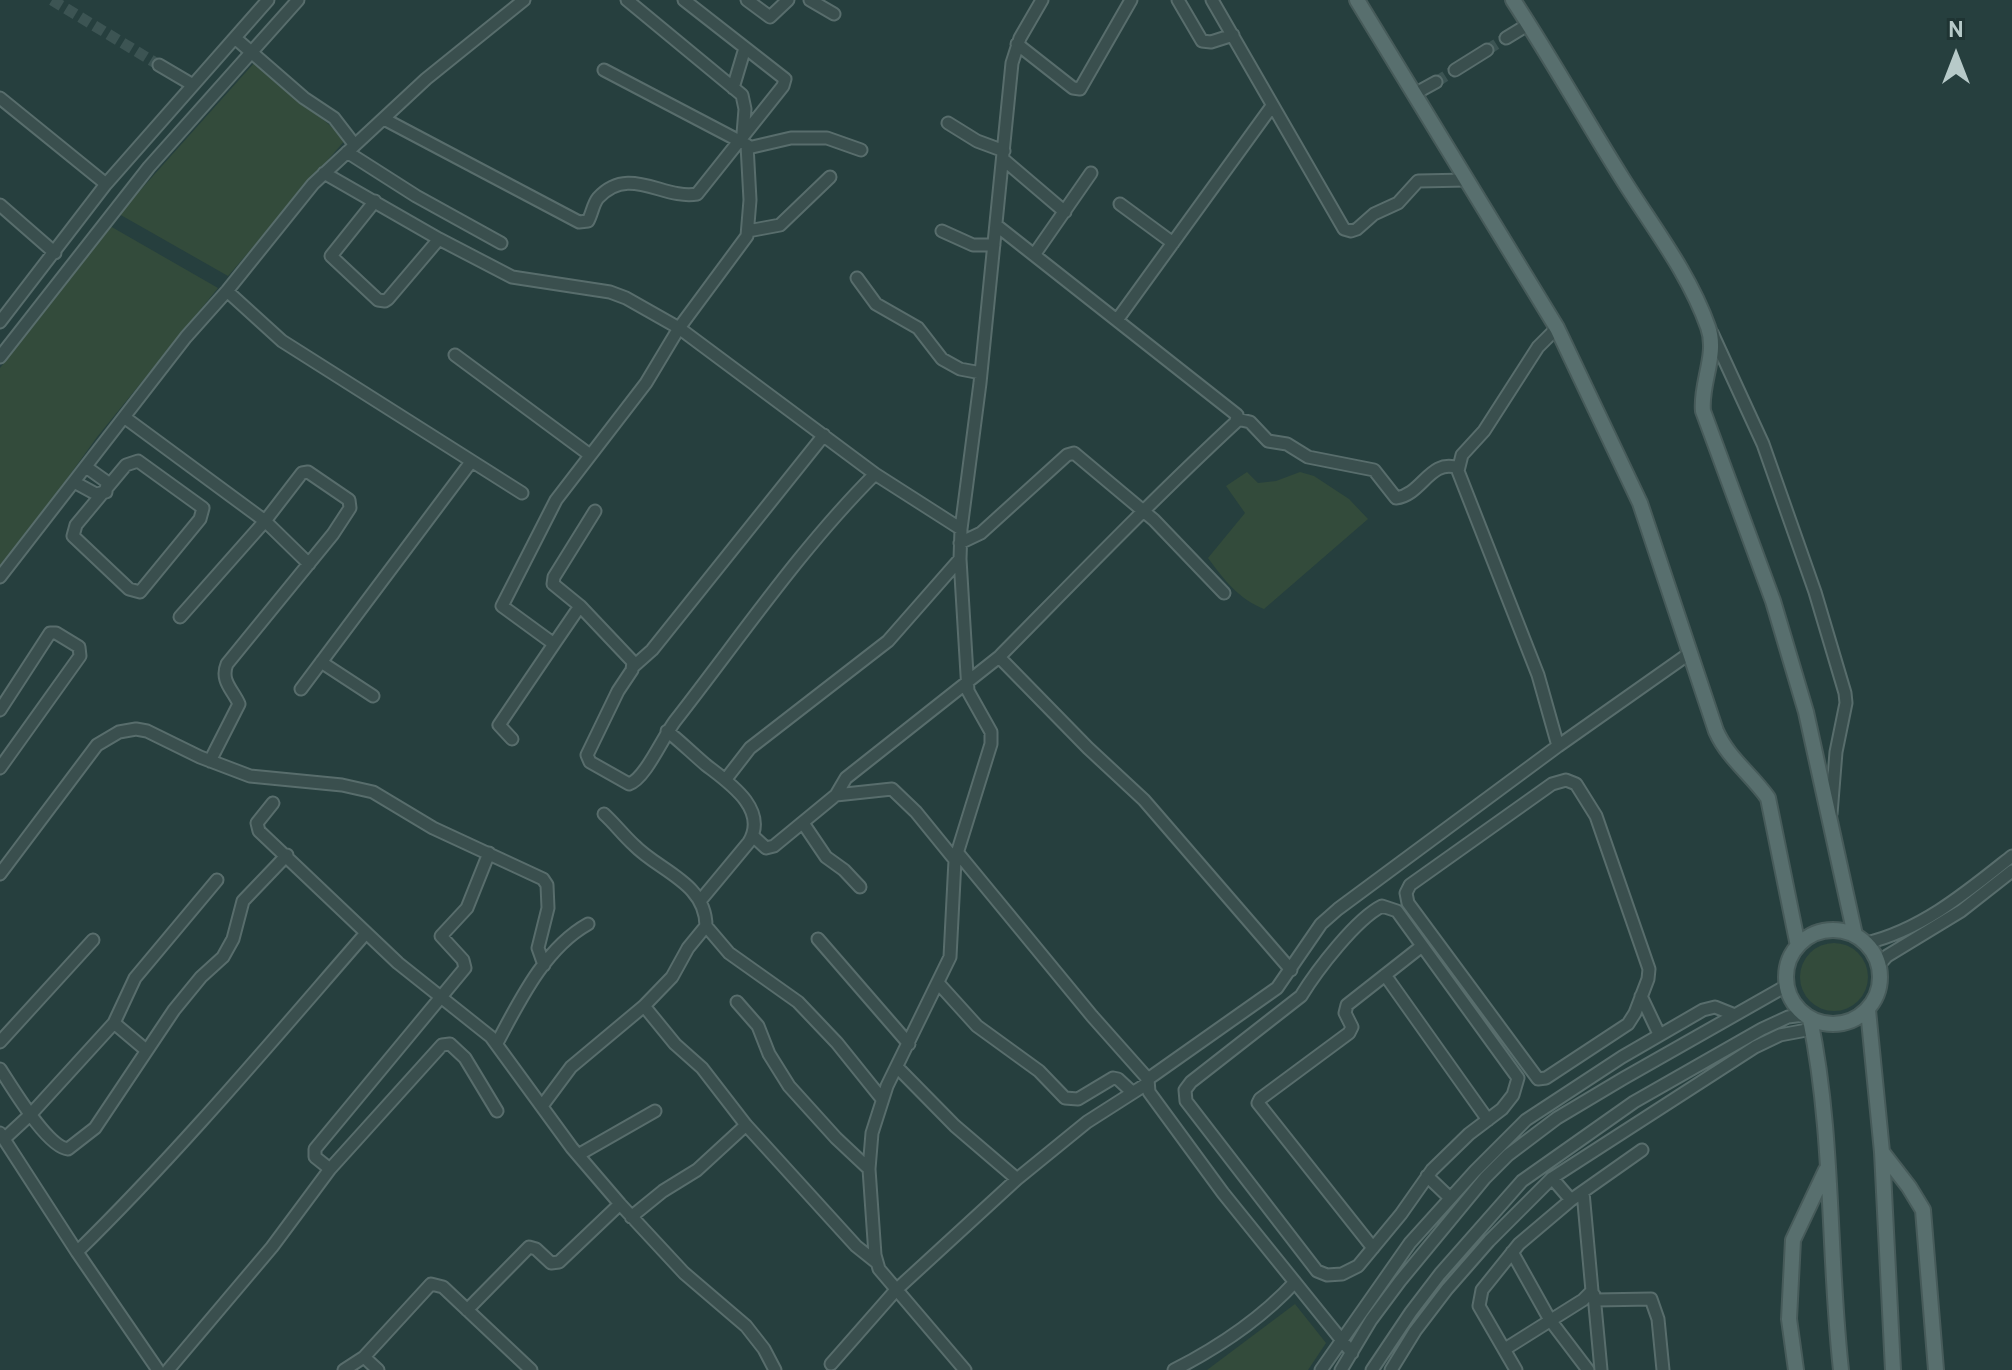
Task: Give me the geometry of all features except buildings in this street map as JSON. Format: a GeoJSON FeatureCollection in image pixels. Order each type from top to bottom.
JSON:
{"type":"FeatureCollection","features":[{"type":"Feature","properties":{"kind":"main road"},"geometry":{"type":"LineString","coordinates":[[1357,0],[1557,328],[1640,503],[1723,747],[1768,798],[1798,946]]}},
{"type":"Feature","properties":{"kind":"main road"},"geometry":{"type":"LineString","coordinates":[[1513,0],[1666,244],[1710,329],[1703,411],[1773,601],[1806,712],[1861,939],[1879,965],[1880,987],[1868,1010],[1850,1022],[1825,1024],[1809,1021]]}},
{"type":"Feature","properties":{"kind":"main road"},"geometry":{"type":"LineString","coordinates":[[1841,1370],[1834,1309],[1828,1166],[1817,1051],[1809,1021],[1790,998],[1786,972],[1789,958],[1811,935],[1833,930],[1861,939]]}},
{"type":"Feature","properties":{"kind":"main road"},"geometry":{"type":"LineString","coordinates":[[1868,1010],[1882,1152],[1893,1370]]}},
{"type":"Feature","properties":{"kind":"main road"},"geometry":{"type":"LineString","coordinates":[[1882,1152],[1923,1210],[1936,1370]]}},
{"type":"Feature","properties":{"kind":"main road"},"geometry":{"type":"LineString","coordinates":[[1796,1370],[1789,1319],[1793,1240],[1828,1166]]}},
{"type":"Feature","properties":{"kind":"street"},"geometry":{"type":"LineString","coordinates":[[0,322],[106,184],[268,0]]}},
{"type":"Feature","properties":{"kind":"street"},"geometry":{"type":"LineString","coordinates":[[0,357],[149,167],[298,0]]}},
{"type":"Feature","properties":{"kind":"street"},"geometry":{"type":"LineString","coordinates":[[0,577],[186,337],[324,173],[426,79],[524,0]]}},
{"type":"Feature","properties":{"kind":"street"},"geometry":{"type":"LineString","coordinates":[[554,644],[502,606],[556,500],[646,383],[679,328],[748,231],[745,103],[742,95],[627,0]]}},
{"type":"Feature","properties":{"kind":"street"},"geometry":{"type":"LineString","coordinates":[[384,119],[537,201],[584,222],[590,218],[598,198],[623,183],[687,195],[697,194],[744,141],[785,83],[782,75],[684,0]]}},
{"type":"Feature","properties":{"kind":"street"},"geometry":{"type":"LineString","coordinates":[[747,0],[770,17],[788,0]]}},
{"type":"Feature","properties":{"kind":"street"},"geometry":{"type":"LineString","coordinates":[[810,0],[834,14]]}},
{"type":"Feature","properties":{"kind":"street"},"geometry":{"type":"LineString","coordinates":[[876,1262],[869,1169],[871,1138],[882,1099],[939,984],[951,951],[956,856],[991,738],[991,732],[970,697],[967,683],[960,543],[981,373],[1012,63],[1017,44],[1042,0]]}},
{"type":"Feature","properties":{"kind":"street"},"geometry":{"type":"LineString","coordinates":[[1017,44],[1073,88],[1080,89],[1131,0]]}},
{"type":"Feature","properties":{"kind":"street"},"geometry":{"type":"LineString","coordinates":[[1178,0],[1202,41],[1211,42],[1233,35]]}},
{"type":"Feature","properties":{"kind":"street"},"geometry":{"type":"LineString","coordinates":[[1212,0],[1344,229],[1357,229],[1374,214],[1398,203],[1418,181],[1467,180]]}},
{"type":"Feature","properties":{"kind":"street"},"geometry":{"type":"LineString","coordinates":[[1506,38],[1529,24]]}},
{"type":"Feature","properties":{"kind":"street"},"geometry":{"type":"LineString","coordinates":[[235,38],[304,98],[334,118],[351,148],[416,196],[501,243]]}},
{"type":"Feature","properties":{"kind":"street"},"geometry":{"type":"LineString","coordinates":[[733,88],[745,48]]}},
{"type":"Feature","properties":{"kind":"street"},"geometry":{"type":"LineString","coordinates":[[1455,70],[1487,50]]}},
{"type":"Feature","properties":{"kind":"street"},"geometry":{"type":"LineString","coordinates":[[159,65],[193,85]]}},
{"type":"Feature","properties":{"kind":"street"},"geometry":{"type":"LineString","coordinates":[[604,70],[744,141],[827,138],[861,150]]}},
{"type":"Feature","properties":{"kind":"street"},"geometry":{"type":"LineString","coordinates":[[1416,93],[1436,82]]}},
{"type":"Feature","properties":{"kind":"street"},"geometry":{"type":"LineString","coordinates":[[0,98],[106,184]]}},
{"type":"Feature","properties":{"kind":"street"},"geometry":{"type":"LineString","coordinates":[[1117,320],[1272,106]]}},
{"type":"Feature","properties":{"kind":"street"},"geometry":{"type":"LineString","coordinates":[[948,123],[1004,155],[1065,212]]}},
{"type":"Feature","properties":{"kind":"street"},"geometry":{"type":"LineString","coordinates":[[324,173],[512,277],[610,292],[626,298],[679,328],[875,474],[961,529]]}},
{"type":"Feature","properties":{"kind":"street"},"geometry":{"type":"LineString","coordinates":[[1034,255],[1091,173]]}},
{"type":"Feature","properties":{"kind":"street"},"geometry":{"type":"LineString","coordinates":[[748,231],[783,223],[830,177]]}},
{"type":"Feature","properties":{"kind":"street"},"geometry":{"type":"LineString","coordinates":[[375,201],[331,256],[378,300],[388,299],[439,239]]}},
{"type":"Feature","properties":{"kind":"street"},"geometry":{"type":"LineString","coordinates":[[1120,204],[1173,243]]}},
{"type":"Feature","properties":{"kind":"street"},"geometry":{"type":"LineString","coordinates":[[0,205],[55,253]]}},
{"type":"Feature","properties":{"kind":"street"},"geometry":{"type":"LineString","coordinates":[[996,225],[1235,413],[1237,419]]}},
{"type":"Feature","properties":{"kind":"street"},"geometry":{"type":"LineString","coordinates":[[942,231],[973,245],[994,245]]}},
{"type":"Feature","properties":{"kind":"street"},"geometry":{"type":"LineString","coordinates":[[857,278],[876,304],[918,328],[942,359],[960,369],[981,373]]}},
{"type":"Feature","properties":{"kind":"street"},"geometry":{"type":"LineString","coordinates":[[227,291],[282,341],[522,493]]}},
{"type":"Feature","properties":{"kind":"street"},"geometry":{"type":"LineString","coordinates":[[1557,328],[1538,347],[1484,431],[1462,455],[1458,468],[1538,675],[1558,746]]}},
{"type":"Feature","properties":{"kind":"street"},"geometry":{"type":"LineString","coordinates":[[1710,329],[1763,444],[1815,592],[1845,693],[1846,703],[1836,752],[1831,820]]}},
{"type":"Feature","properties":{"kind":"street"},"geometry":{"type":"LineString","coordinates":[[455,355],[590,455]]}},
{"type":"Feature","properties":{"kind":"street"},"geometry":{"type":"LineString","coordinates":[[124,417],[265,521],[309,564]]}},
{"type":"Feature","properties":{"kind":"street"},"geometry":{"type":"LineString","coordinates":[[1237,419],[1250,422],[1268,441],[1287,444],[1308,457],[1374,470],[1396,498],[1415,489],[1438,467],[1449,464],[1458,468]]}},
{"type":"Feature","properties":{"kind":"street"},"geometry":{"type":"LineString","coordinates":[[753,836],[762,846],[769,848],[836,795],[846,778],[999,657],[1116,536],[1237,419]]}},
{"type":"Feature","properties":{"kind":"street"},"geometry":{"type":"LineString","coordinates":[[824,435],[652,650],[634,666],[618,691],[587,759],[617,779],[633,783],[639,779],[667,731],[807,548],[875,474]]}},
{"type":"Feature","properties":{"kind":"street"},"geometry":{"type":"LineString","coordinates":[[960,543],[981,533],[1070,453],[1078,454],[1144,512],[1224,593]]}},
{"type":"Feature","properties":{"kind":"street"},"geometry":{"type":"LineString","coordinates":[[74,482],[96,494],[106,492],[126,465],[138,461],[203,508],[200,519],[140,592],[129,589],[73,536],[76,525],[106,492],[107,482],[86,467]]}},
{"type":"Feature","properties":{"kind":"street"},"geometry":{"type":"LineString","coordinates":[[301,689],[471,462]]}},
{"type":"Feature","properties":{"kind":"street"},"geometry":{"type":"LineString","coordinates":[[180,617],[305,472],[347,497],[351,504],[345,518],[227,664],[224,673],[226,684],[239,704],[210,761]]}},
{"type":"Feature","properties":{"kind":"street"},"geometry":{"type":"LineString","coordinates":[[595,511],[553,581],[634,666]]}},
{"type":"Feature","properties":{"kind":"street"},"geometry":{"type":"LineString","coordinates":[[726,779],[750,748],[894,636],[960,559]]}},
{"type":"Feature","properties":{"kind":"street"},"geometry":{"type":"LineString","coordinates":[[512,739],[499,725],[580,606]]}},
{"type":"Feature","properties":{"kind":"street"},"geometry":{"type":"LineString","coordinates":[[0,710],[50,633],[56,633],[79,647],[80,656],[0,768]]}},
{"type":"Feature","properties":{"kind":"street"},"geometry":{"type":"LineString","coordinates":[[831,1364],[896,1290],[1017,1179],[1087,1122],[1277,988],[1329,916],[1558,746],[1690,653]]}},
{"type":"Feature","properties":{"kind":"street"},"geometry":{"type":"LineString","coordinates":[[999,657],[1144,800],[1291,970]]}},
{"type":"Feature","properties":{"kind":"street"},"geometry":{"type":"LineString","coordinates":[[321,662],[373,696]]}},
{"type":"Feature","properties":{"kind":"street"},"geometry":{"type":"LineString","coordinates":[[0,874],[97,745],[108,737],[136,729],[256,778],[342,785],[373,792],[433,828],[543,879],[547,885],[548,908],[538,948],[544,965]]}},
{"type":"Feature","properties":{"kind":"street"},"geometry":{"type":"LineString","coordinates":[[667,731],[726,779],[743,797],[753,815],[753,836],[700,901]]}},
{"type":"Feature","properties":{"kind":"street"},"geometry":{"type":"LineString","coordinates":[[1641,996],[1628,1024],[1546,1078],[1538,1079],[1408,903],[1407,889],[1552,784],[1572,781],[1596,816],[1649,969],[1641,996],[1659,1034]]}},
{"type":"Feature","properties":{"kind":"street"},"geometry":{"type":"LineString","coordinates":[[836,795],[892,789],[916,812],[1148,1081],[1149,1092],[1223,1193],[1352,1353]]}},
{"type":"Feature","properties":{"kind":"street"},"geometry":{"type":"LineString","coordinates":[[273,803],[257,827],[366,933],[424,985],[497,1043],[578,1155],[684,1273],[746,1326],[775,1370]]}},
{"type":"Feature","properties":{"kind":"street"},"geometry":{"type":"LineString","coordinates":[[604,814],[634,845],[692,889],[700,901],[706,926],[734,957],[798,1002],[837,1043],[882,1099]]}},
{"type":"Feature","properties":{"kind":"street"},"geometry":{"type":"LineString","coordinates":[[803,823],[826,857],[860,887]]}},
{"type":"Feature","properties":{"kind":"street"},"geometry":{"type":"LineString","coordinates":[[330,1169],[315,1157],[315,1149],[465,968],[463,960],[442,939],[442,933],[467,908],[489,853]]}},
{"type":"Feature","properties":{"kind":"street"},"geometry":{"type":"LineString","coordinates":[[0,1069],[58,1147],[68,1149],[95,1128],[174,1010],[227,952],[243,901],[287,855]]}},
{"type":"Feature","properties":{"kind":"street"},"geometry":{"type":"LineString","coordinates":[[1861,939],[1888,938],[1924,919],[1970,890],[2012,856]]}},
{"type":"Feature","properties":{"kind":"street"},"geometry":{"type":"LineString","coordinates":[[1879,965],[1887,956],[1961,911],[2012,871]]}},
{"type":"Feature","properties":{"kind":"street"},"geometry":{"type":"LineString","coordinates":[[158,1370],[2,1136],[31,1114],[114,1023],[135,978],[217,880]]}},
{"type":"Feature","properties":{"kind":"street"},"geometry":{"type":"LineString","coordinates":[[1389,907],[1397,911],[1422,946],[1517,1075],[1513,1095],[1427,1176],[1401,1214],[1358,1266],[1347,1272],[1327,1275],[1317,1271],[1186,1101],[1185,1090],[1191,1082],[1301,996],[1351,932],[1377,909],[1389,907]]}},
{"type":"Feature","properties":{"kind":"street"},"geometry":{"type":"LineString","coordinates":[[497,1043],[544,965],[565,939],[588,924]]}},
{"type":"Feature","properties":{"kind":"street"},"geometry":{"type":"LineString","coordinates":[[542,1106],[571,1067],[644,1006],[672,977],[688,948],[706,926]]}},
{"type":"Feature","properties":{"kind":"street"},"geometry":{"type":"LineString","coordinates":[[77,1252],[114,1216],[366,933]]}},
{"type":"Feature","properties":{"kind":"street"},"geometry":{"type":"LineString","coordinates":[[818,939],[909,1044]]}},
{"type":"Feature","properties":{"kind":"street"},"geometry":{"type":"LineString","coordinates":[[0,1042],[93,940]]}},
{"type":"Feature","properties":{"kind":"street"},"geometry":{"type":"LineString","coordinates":[[1373,1248],[1258,1103],[1349,1033],[1352,1027],[1345,1013],[1347,1005],[1422,946]]}},
{"type":"Feature","properties":{"kind":"street"},"geometry":{"type":"LineString","coordinates":[[1385,975],[1488,1120]]}},
{"type":"Feature","properties":{"kind":"street"},"geometry":{"type":"LineString","coordinates":[[939,984],[977,1026],[1039,1071],[1065,1098],[1078,1099],[1113,1078],[1132,1092]]}},
{"type":"Feature","properties":{"kind":"street"},"geometry":{"type":"LineString","coordinates":[[1341,1370],[1371,1320],[1408,1271],[1485,1178],[1508,1155],[1557,1118],[1666,1052],[1786,986]]}},
{"type":"Feature","properties":{"kind":"street"},"geometry":{"type":"LineString","coordinates":[[737,1002],[758,1026],[769,1054],[789,1086],[869,1169]]}},
{"type":"Feature","properties":{"kind":"street"},"geometry":{"type":"LineString","coordinates":[[644,1006],[670,1038],[702,1068],[746,1125],[856,1246],[876,1262],[965,1370]]}},
{"type":"Feature","properties":{"kind":"street"},"geometry":{"type":"LineString","coordinates":[[1321,1370],[1410,1243],[1526,1120],[1659,1034],[1709,1008],[1720,1008],[1735,1015]]}},
{"type":"Feature","properties":{"kind":"street"},"geometry":{"type":"LineString","coordinates":[[1372,1370],[1440,1274],[1522,1181],[1650,1092],[1762,1029],[1788,1017],[1809,1021]]}},
{"type":"Feature","properties":{"kind":"street"},"geometry":{"type":"LineString","coordinates":[[1391,1370],[1415,1331],[1447,1289],[1552,1178],[1774,1037],[1809,1021]]}},
{"type":"Feature","properties":{"kind":"street"},"geometry":{"type":"LineString","coordinates":[[114,1023],[146,1050]]}},
{"type":"Feature","properties":{"kind":"street"},"geometry":{"type":"LineString","coordinates":[[168,1370],[272,1247],[330,1169],[442,1045],[450,1044],[465,1058],[497,1111]]}},
{"type":"Feature","properties":{"kind":"street"},"geometry":{"type":"LineString","coordinates":[[897,1067],[955,1126],[1017,1179]]}},
{"type":"Feature","properties":{"kind":"street"},"geometry":{"type":"LineString","coordinates":[[1650,1092],[1659,1108]]}},
{"type":"Feature","properties":{"kind":"street"},"geometry":{"type":"LineString","coordinates":[[578,1155],[655,1111]]}},
{"type":"Feature","properties":{"kind":"street"},"geometry":{"type":"LineString","coordinates":[[631,1217],[663,1191],[697,1170],[746,1125]]}},
{"type":"Feature","properties":{"kind":"street"},"geometry":{"type":"LineString","coordinates":[[1516,1370],[1478,1300],[1482,1290],[1512,1252],[1571,1200],[1642,1150]]}},
{"type":"Feature","properties":{"kind":"street"},"geometry":{"type":"LineString","coordinates":[[1427,1176],[1450,1198]]}},
{"type":"Feature","properties":{"kind":"street"},"geometry":{"type":"LineString","coordinates":[[1552,1178],[1571,1200]]}},
{"type":"Feature","properties":{"kind":"street"},"geometry":{"type":"LineString","coordinates":[[1583,1192],[1601,1370]]}},
{"type":"Feature","properties":{"kind":"street"},"geometry":{"type":"LineString","coordinates":[[467,1310],[529,1247],[536,1249],[551,1263],[559,1262],[620,1204]]}},
{"type":"Feature","properties":{"kind":"street"},"geometry":{"type":"LineString","coordinates":[[1512,1252],[1550,1320],[1587,1370]]}},
{"type":"Feature","properties":{"kind":"street"},"geometry":{"type":"LineString","coordinates":[[1179,1369],[1216,1348],[1276,1303],[1295,1282]]}},
{"type":"Feature","properties":{"kind":"street"},"geometry":{"type":"LineString","coordinates":[[344,1370],[364,1357],[431,1284],[443,1287],[531,1370]]}},
{"type":"Feature","properties":{"kind":"street"},"geometry":{"type":"LineString","coordinates":[[1505,1349],[1594,1296],[1651,1299],[1658,1319],[1663,1370]]}},
{"type":"Feature","properties":{"kind":"street"},"geometry":{"type":"LineString","coordinates":[[364,1357],[378,1370]]}},
{"type":"Feature","properties":{"kind":"green space"},"geometry":{"type":"Polygon","coordinates":[[[255,62],[346,139],[228,276],[119,214],[255,62]]]}},
{"type":"Feature","properties":{"kind":"green space"},"geometry":{"type":"Polygon","coordinates":[[[110,226],[218,288],[97,437],[0,572],[0,368],[110,226]]]}},
{"type":"Feature","properties":{"kind":"green space"},"geometry":{"type":"Polygon","coordinates":[[[1247,472],[1258,483],[1276,481],[1300,472],[1314,476],[1349,499],[1368,519],[1264,609],[1233,588],[1208,558],[1245,513],[1226,486],[1247,472]]]}},
{"type":"Feature","properties":{"kind":"green space"},"geometry":{"type":"Polygon","coordinates":[[[1834,943],[1858,953],[1868,977],[1858,1001],[1834,1011],[1810,1001],[1800,977],[1810,953],[1834,943]]]}},
{"type":"Feature","properties":{"kind":"green space"},"geometry":{"type":"Polygon","coordinates":[[[1295,1304],[1326,1343],[1308,1370],[1207,1370],[1295,1304]]]}},
{"type":"Feature","properties":{"kind":"tunnel"},"geometry":{"type":"LineString","coordinates":[[52,0],[159,65]]}},
{"type":"Feature","properties":{"kind":"tunnel"},"geometry":{"type":"LineString","coordinates":[[1487,50],[1506,38]]}},
{"type":"Feature","properties":{"kind":"tunnel"},"geometry":{"type":"LineString","coordinates":[[1436,82],[1455,70]]}}]}
